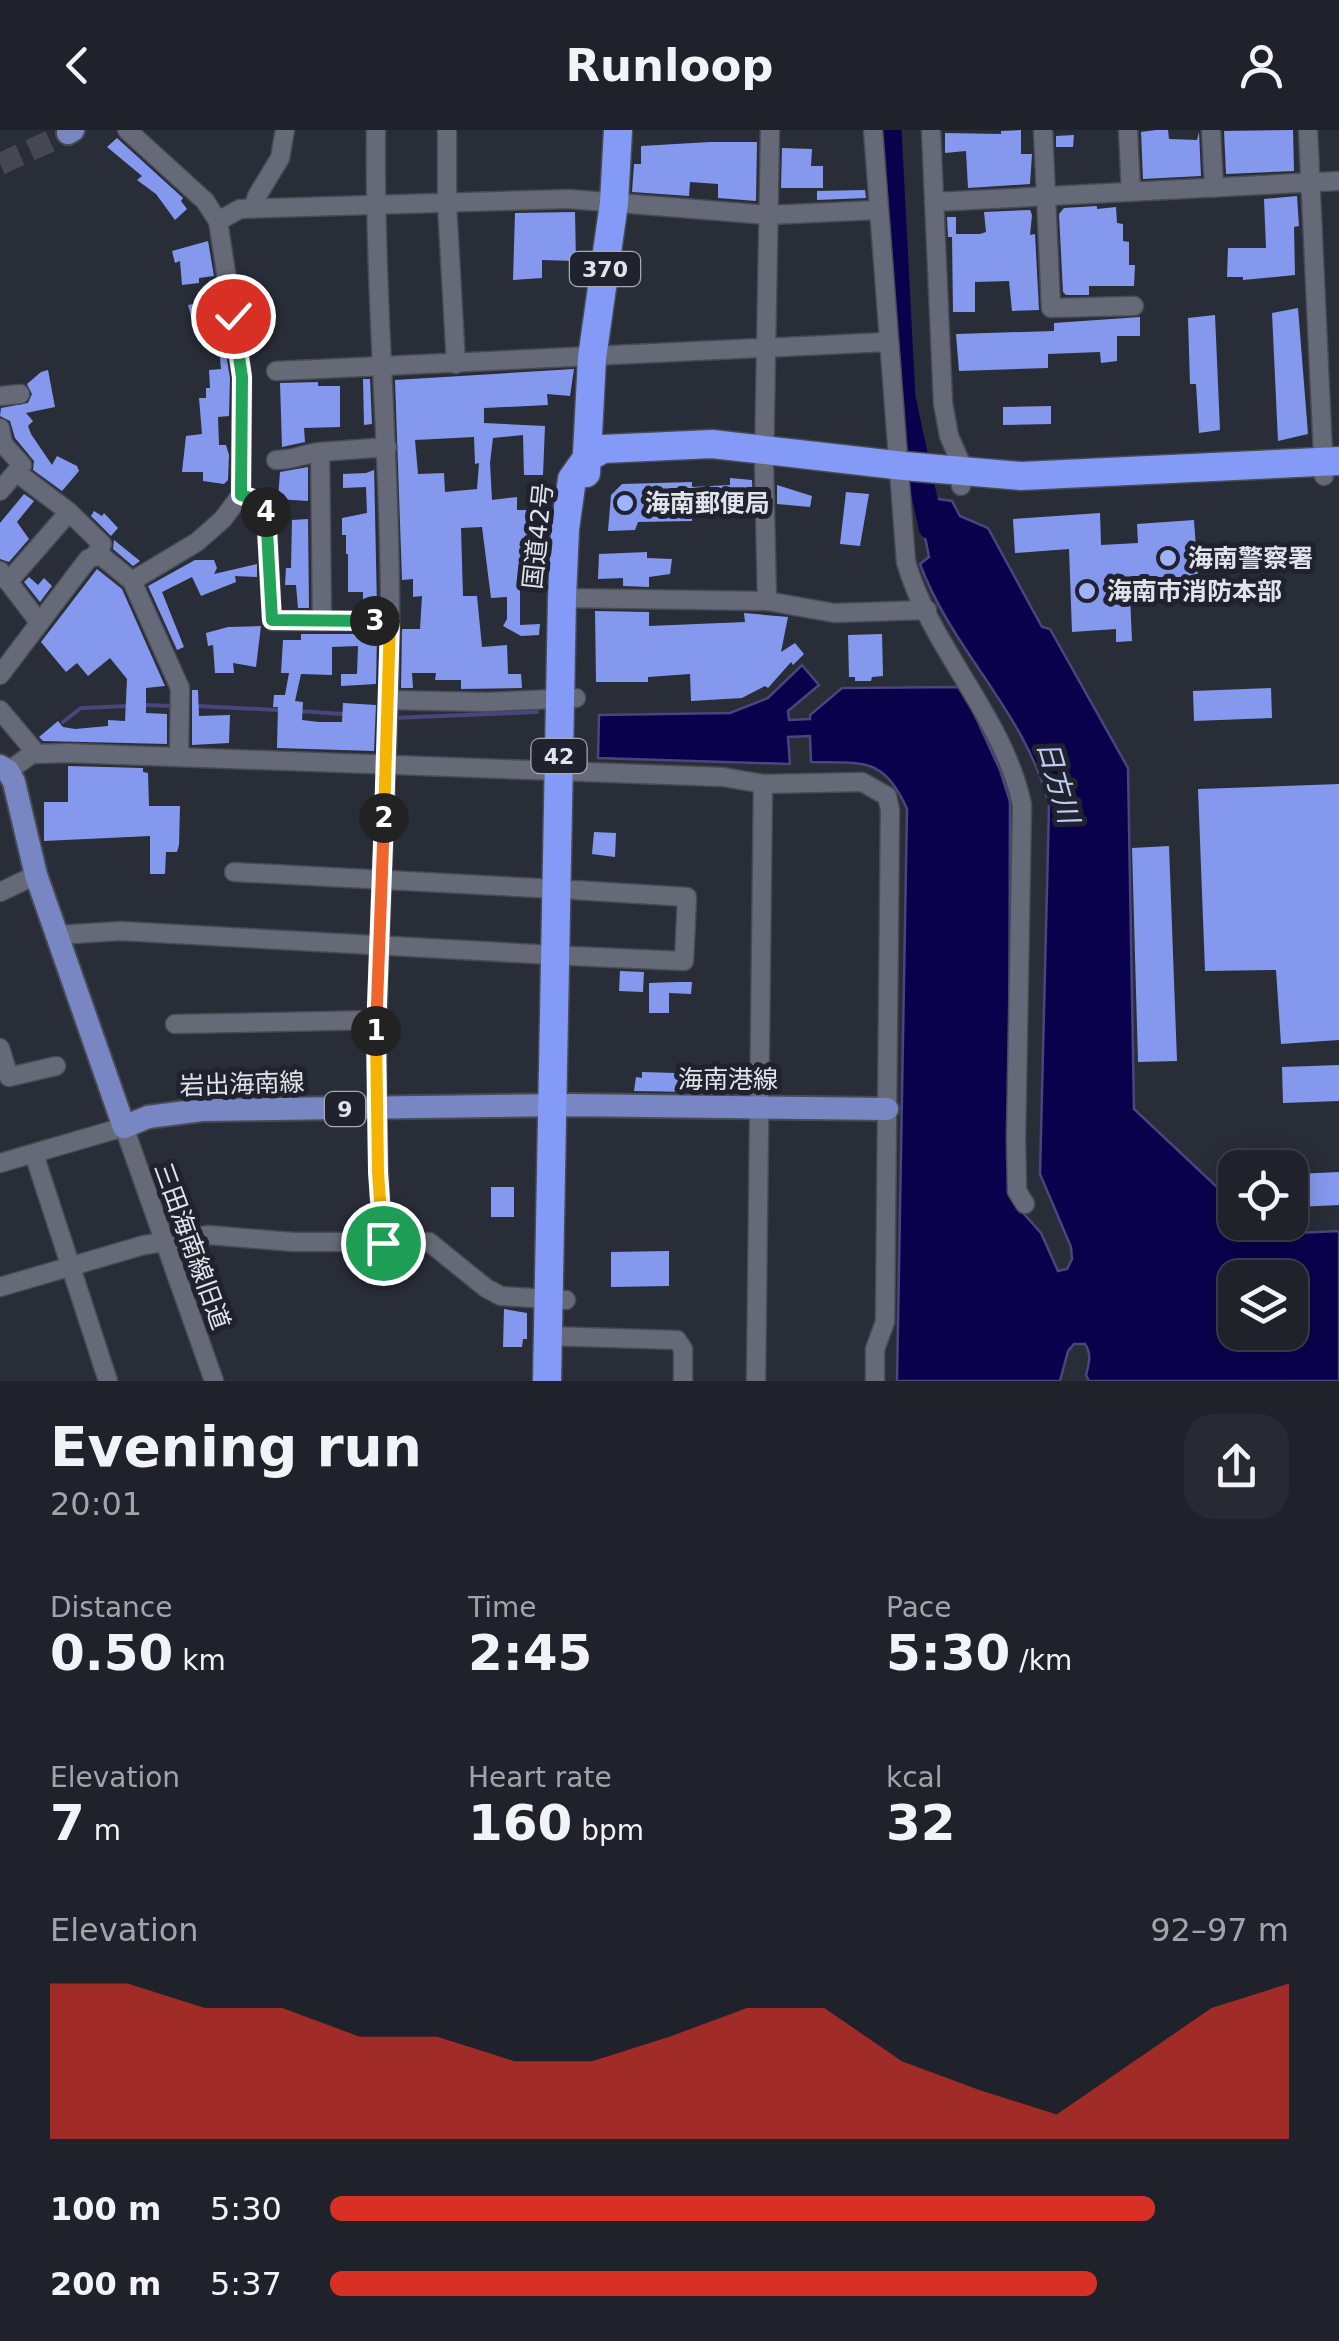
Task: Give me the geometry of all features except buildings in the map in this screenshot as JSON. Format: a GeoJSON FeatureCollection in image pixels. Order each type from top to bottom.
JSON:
{"type":"FeatureCollection","features":[{"type":"Feature","properties":{"kind":"highway","name":"370"},"geometry":{"type":"LineString","coordinates":[[576,499],[586,458],[592,358],[614,203],[618,130]]}},
{"type":"Feature","properties":{"kind":"highway","name":"370"},"geometry":{"type":"LineString","coordinates":[[576,499],[570,470],[589,408]]}},
{"type":"Feature","properties":{"kind":"highway"},"geometry":{"type":"LineString","coordinates":[[589,408],[595,439],[628,448]]}},
{"type":"Feature","properties":{"kind":"highway","name":"国道42号"},"geometry":{"type":"LineString","coordinates":[[586,458],[603,450],[712,444],[765,456],[1018,490],[1331,468]]}},
{"type":"Feature","properties":{"kind":"highway","name":"国道42号"},"geometry":{"type":"LineString","coordinates":[[546,1381],[556,1337],[570,599],[576,499],[593,476],[612,463],[765,456]]}},
{"type":"Feature","properties":{"kind":"highway","name":"国道42号"},"geometry":{"type":"LineString","coordinates":[[556,1337],[565,1381]]}},
{"type":"Feature","properties":{"kind":"main road"},"geometry":{"type":"LineString","coordinates":[[4,768],[17,792],[36,875],[124,1127]]}},
{"type":"Feature","properties":{"kind":"main road","name":"海南港線"},"geometry":{"type":"LineString","coordinates":[[560,1105],[886,1108]]}},
{"type":"Feature","properties":{"kind":"main road","name":"岩出海南線"},"geometry":{"type":"LineString","coordinates":[[124,1127],[178,1111],[560,1105]]}},
{"type":"Feature","properties":{"kind":"street"},"geometry":{"type":"LineString","coordinates":[[127,130],[205,201],[218,221],[242,377],[241,495],[197,542],[132,582]]}},
{"type":"Feature","properties":{"kind":"street"},"geometry":{"type":"LineString","coordinates":[[254,208],[280,158],[286,130]]}},
{"type":"Feature","properties":{"kind":"street"},"geometry":{"type":"LineString","coordinates":[[376,130],[375,205],[387,447],[390,621],[376,1020],[383,1243]]}},
{"type":"Feature","properties":{"kind":"street"},"geometry":{"type":"LineString","coordinates":[[447,130],[446,204],[456,364]]}},
{"type":"Feature","properties":{"kind":"street"},"geometry":{"type":"LineString","coordinates":[[766,601],[770,130]]}},
{"type":"Feature","properties":{"kind":"street"},"geometry":{"type":"LineString","coordinates":[[873,130],[906,562],[927,610],[1016,771],[1022,805],[1016,1154],[1017,1191],[1025,1204]]}},
{"type":"Feature","properties":{"kind":"street"},"geometry":{"type":"LineString","coordinates":[[931,130],[943,403],[949,436],[960,461],[958,479]]}},
{"type":"Feature","properties":{"kind":"street"},"geometry":{"type":"LineString","coordinates":[[1043,130],[1051,308],[1134,306]]}},
{"type":"Feature","properties":{"kind":"street"},"geometry":{"type":"LineString","coordinates":[[1128,130],[1130,192]]}},
{"type":"Feature","properties":{"kind":"street"},"geometry":{"type":"LineString","coordinates":[[1212,130],[1214,188]]}},
{"type":"Feature","properties":{"kind":"street"},"geometry":{"type":"LineString","coordinates":[[1308,130],[1331,468]]}},
{"type":"Feature","properties":{"kind":"street"},"geometry":{"type":"LineString","coordinates":[[934,202],[1339,181]]}},
{"type":"Feature","properties":{"kind":"street"},"geometry":{"type":"LineString","coordinates":[[218,221],[240,209],[254,208],[569,198],[769,215],[878,210]]}},
{"type":"Feature","properties":{"kind":"street"},"geometry":{"type":"LineString","coordinates":[[276,371],[887,342]]}},
{"type":"Feature","properties":{"kind":"street"},"geometry":{"type":"LineString","coordinates":[[0,396],[20,394]]}},
{"type":"Feature","properties":{"kind":"street"},"geometry":{"type":"LineString","coordinates":[[0,428],[3,444],[22,465],[0,491]]}},
{"type":"Feature","properties":{"kind":"street"},"geometry":{"type":"LineString","coordinates":[[276,460],[294,460],[306,453],[387,447]]}},
{"type":"Feature","properties":{"kind":"street"},"geometry":{"type":"LineString","coordinates":[[320,452],[322,621]]}},
{"type":"Feature","properties":{"kind":"street"},"geometry":{"type":"LineString","coordinates":[[16,472],[69,512],[102,544],[94,557]]}},
{"type":"Feature","properties":{"kind":"street"},"geometry":{"type":"LineString","coordinates":[[241,495],[266,503],[272,620],[390,621]]}},
{"type":"Feature","properties":{"kind":"street"},"geometry":{"type":"LineString","coordinates":[[39,622],[4,577],[69,512]]}},
{"type":"Feature","properties":{"kind":"street"},"geometry":{"type":"LineString","coordinates":[[0,675],[88,560],[98,554],[132,582],[180,688],[180,756]]}},
{"type":"Feature","properties":{"kind":"street"},"geometry":{"type":"LineString","coordinates":[[570,599],[766,601],[834,613],[927,610]]}},
{"type":"Feature","properties":{"kind":"street"},"geometry":{"type":"LineString","coordinates":[[389,700],[568,698]]}},
{"type":"Feature","properties":{"kind":"street"},"geometry":{"type":"LineString","coordinates":[[0,710],[37,754]]}},
{"type":"Feature","properties":{"kind":"street"},"geometry":{"type":"LineString","coordinates":[[4,768],[37,754],[180,756],[723,777],[762,784],[862,782],[887,796],[890,810],[885,1322],[875,1350],[875,1381]]}},
{"type":"Feature","properties":{"kind":"street"},"geometry":{"type":"LineString","coordinates":[[756,1381],[762,784]]}},
{"type":"Feature","properties":{"kind":"street"},"geometry":{"type":"LineString","coordinates":[[57,935],[121,931],[684,961],[687,898],[234,872]]}},
{"type":"Feature","properties":{"kind":"street"},"geometry":{"type":"LineString","coordinates":[[0,892],[36,875]]}},
{"type":"Feature","properties":{"kind":"street"},"geometry":{"type":"LineString","coordinates":[[176,1024],[376,1020]]}},
{"type":"Feature","properties":{"kind":"street"},"geometry":{"type":"LineString","coordinates":[[0,1048],[9,1077],[56,1066]]}},
{"type":"Feature","properties":{"kind":"street"},"geometry":{"type":"LineString","coordinates":[[0,1162],[124,1127]]}},
{"type":"Feature","properties":{"kind":"street","name":"三田海南線旧道"},"geometry":{"type":"LineString","coordinates":[[124,1127],[214,1381]]}},
{"type":"Feature","properties":{"kind":"street"},"geometry":{"type":"LineString","coordinates":[[34,1154],[108,1381]]}},
{"type":"Feature","properties":{"kind":"street"},"geometry":{"type":"LineString","coordinates":[[0,1286],[164,1241],[209,1235],[294,1242],[429,1242],[501,1296],[557,1300]]}},
{"type":"Feature","properties":{"kind":"street"},"geometry":{"type":"LineString","coordinates":[[556,1337],[677,1340],[683,1349],[683,1381]]}},
{"type":"Feature","properties":{"kind":"water"},"geometry":{"type":"Polygon","coordinates":[[[917,496],[952,501],[960,516],[988,528],[1042,627],[1050,629],[1128,768],[1134,1109],[1218,1188],[1218,1240],[1308,1240],[1308,1233],[1339,1231],[1339,1381],[1089,1381],[1087,1348],[1085,1344],[1074,1344],[1068,1351],[1060,1381],[897,1381],[907,809],[889,779],[870,766],[811,762],[810,736],[788,737],[790,764],[598,758],[599,715],[730,713],[768,698],[802,665],[819,685],[788,711],[789,720],[810,719],[842,688],[962,687],[1000,770],[1010,802],[1009,1150],[1017,1206],[1041,1233],[1058,1271],[1067,1269],[1072,1259],[1071,1247],[1040,1174],[1049,806],[1024,742],[951,626],[920,564],[929,557],[917,496]]]}},
{"type":"Feature","properties":{"kind":"waterway","name":"日方川"},"geometry":{"type":"LineString","coordinates":[[889,130],[903,398],[931,527]]}},
{"type":"Feature","properties":{"kind":"waterway"},"geometry":{"type":"LineString","coordinates":[[143,705],[173,706]]}},
{"type":"Feature","properties":{"kind":"waterway"},"geometry":{"type":"LineString","coordinates":[[63,722],[81,708],[128,706]]}},
{"type":"Feature","properties":{"kind":"waterway"},"geometry":{"type":"LineString","coordinates":[[198,706],[278,710]]}},
{"type":"Feature","properties":{"kind":"waterway"},"geometry":{"type":"LineString","coordinates":[[298,711],[343,714]]}},
{"type":"Feature","properties":{"kind":"waterway"},"geometry":{"type":"LineString","coordinates":[[393,718],[537,712]]}},
{"type":"Feature","properties":{"kind":"tunnel"},"geometry":{"type":"LineString","coordinates":[[0,164],[68,133]]}},
{"type":"Feature","properties":{"kind":"place","name":"海南郵便局"},"geometry":{"type":"Point","coordinates":[625,503]}},
{"type":"Feature","properties":{"kind":"place","name":"海南警察署"},"geometry":{"type":"Point","coordinates":[1168,558]}},
{"type":"Feature","properties":{"kind":"place","name":"海南市消防本部"},"geometry":{"type":"Point","coordinates":[1087,591]}},
{"type":"Feature","properties":{"kind":"route"},"geometry":{"type":"LineString","coordinates":[[233,316],[242,377],[241,495],[266,503],[272,620],[390,621],[376,1020],[383,1243]]}}]}
